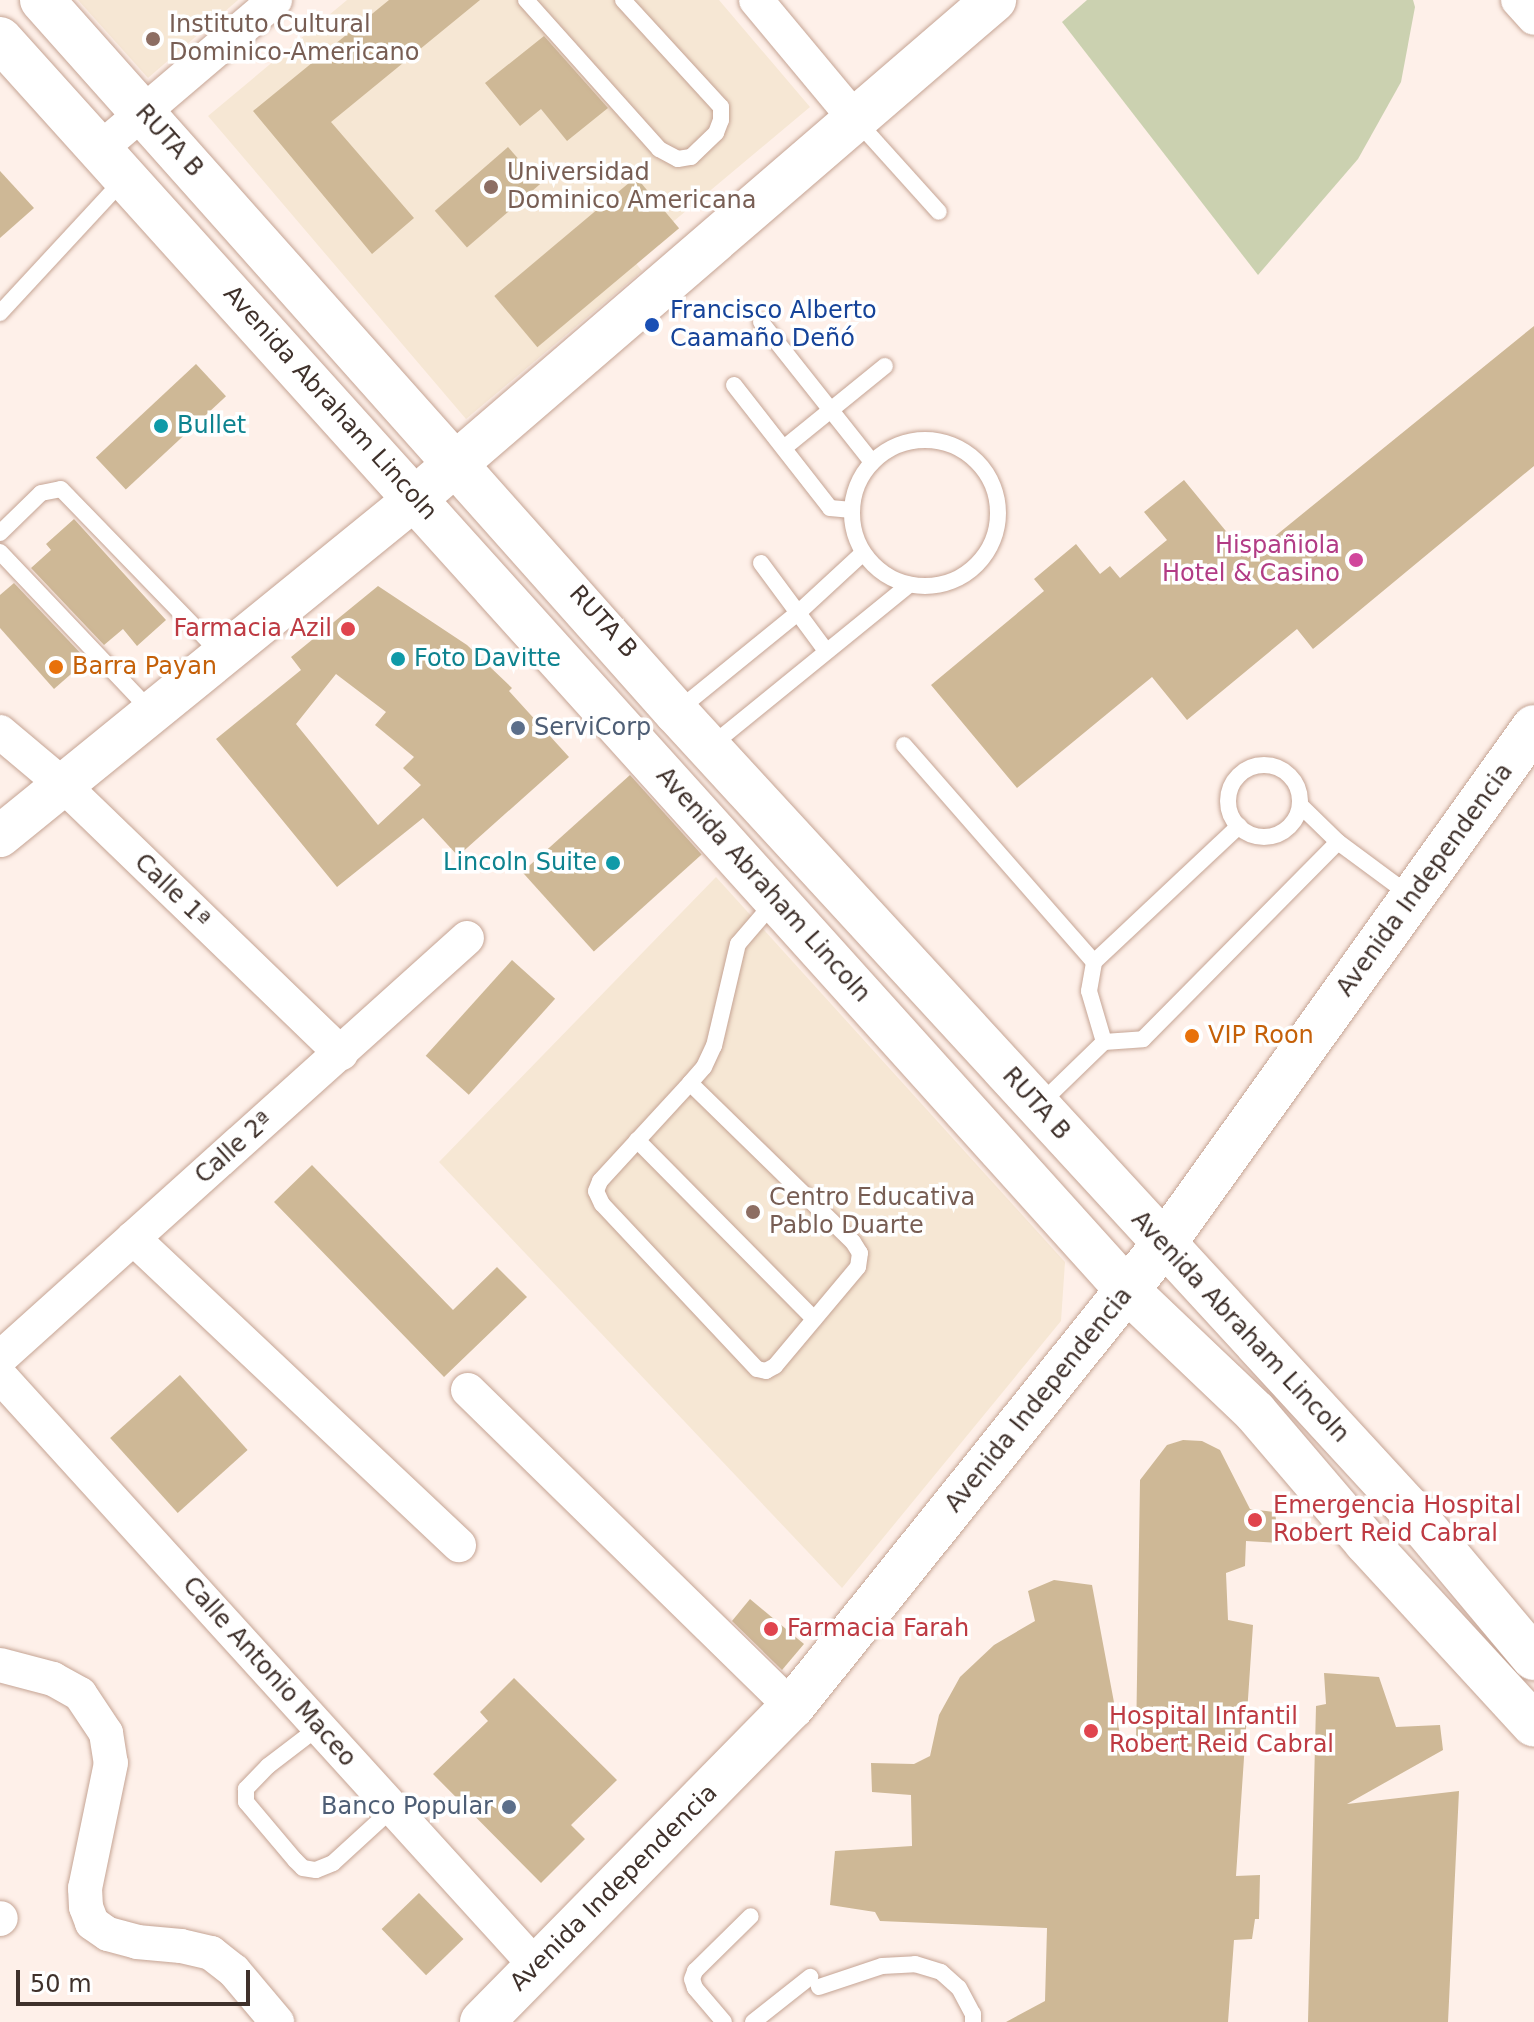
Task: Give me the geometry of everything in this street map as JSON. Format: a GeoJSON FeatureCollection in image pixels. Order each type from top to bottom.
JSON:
{"type":"FeatureCollection","features":[{"type":"Feature","properties":{"kind":"main road","name":"Avenida Abraham Lincoln"},"geometry":{"type":"LineString","coordinates":[[42,0],[676,712],[1038,1106]]}},
{"type":"Feature","properties":{"kind":"main road"},"geometry":{"type":"LineString","coordinates":[[416,498],[994,0]]}},
{"type":"Feature","properties":{"kind":"main road","name":"Avenida Abraham Lincoln"},"geometry":{"type":"LineString","coordinates":[[9,55],[113,163],[1127,1290],[1255,1412],[1387,1525],[1534,1658]]}},
{"type":"Feature","properties":{"kind":"main road","name":"Avenida Independencia"},"geometry":{"type":"LineString","coordinates":[[482,2022],[792,1707],[1163,1245],[1534,727]]}},
{"type":"Feature","properties":{"kind":"main road","name":"Avenida Abraham Lincoln"},"geometry":{"type":"LineString","coordinates":[[1163,1245],[1387,1525],[1534,1725]]}},
{"type":"Feature","properties":{"kind":"street"},"geometry":{"type":"LineString","coordinates":[[113,163],[142,115],[275,0]]}},
{"type":"Feature","properties":{"kind":"street"},"geometry":{"type":"LineString","coordinates":[[756,0],[855,119]]}},
{"type":"Feature","properties":{"kind":"street"},"geometry":{"type":"LineString","coordinates":[[1518,0],[1534,18]]}},
{"type":"Feature","properties":{"kind":"street"},"geometry":{"type":"LineString","coordinates":[[0,836],[416,498]]}},
{"type":"Feature","properties":{"kind":"street","name":"Calle 1ª"},"geometry":{"type":"LineString","coordinates":[[0,732],[62,784],[341,1053]]}},
{"type":"Feature","properties":{"kind":"street","name":"Calle 2ª"},"geometry":{"type":"LineString","coordinates":[[0,1358],[467,938]]}},
{"type":"Feature","properties":{"kind":"street"},"geometry":{"type":"LineString","coordinates":[[133,1238],[459,1545]]}},
{"type":"Feature","properties":{"kind":"street","name":"Calle Antonio Maceo"},"geometry":{"type":"LineString","coordinates":[[0,1376],[537,1967]]}},
{"type":"Feature","properties":{"kind":"street"},"geometry":{"type":"LineString","coordinates":[[468,1390],[792,1707]]}},
{"type":"Feature","properties":{"kind":"street"},"geometry":{"type":"LineString","coordinates":[[0,1665],[53,1679],[80,1694],[106,1733],[111,1763],[85,1888],[86,1907],[92,1923],[108,1934],[137,1942],[211,1953],[234,1971],[277,2022]]}},
{"type":"Feature","properties":{"kind":"lane","name":"RUTA B"},"geometry":{"type":"LineString","coordinates":[[42,0],[1163,1245]]}},
{"type":"Feature","properties":{"kind":"lane"},"geometry":{"type":"LineString","coordinates":[[526,0],[659,149],[678,159],[691,157],[716,133],[721,120],[721,107],[623,0]]}},
{"type":"Feature","properties":{"kind":"lane"},"geometry":{"type":"LineString","coordinates":[[855,119],[939,212]]}},
{"type":"Feature","properties":{"kind":"lane"},"geometry":{"type":"LineString","coordinates":[[0,313],[113,163]]}},
{"type":"Feature","properties":{"kind":"lane"},"geometry":{"type":"LineString","coordinates":[[761,322],[872,462]]}},
{"type":"Feature","properties":{"kind":"lane"},"geometry":{"type":"LineString","coordinates":[[784,448],[885,366]]}},
{"type":"Feature","properties":{"kind":"lane"},"geometry":{"type":"LineString","coordinates":[[734,385],[830,508],[852,510]]}},
{"type":"Feature","properties":{"kind":"lane"},"geometry":{"type":"LineString","coordinates":[[935,434],[976,460],[990,478],[998,505],[996,532],[984,557],[963,576],[936,586],[909,585],[883,573],[863,553],[854,532],[852,510],[857,484],[872,462],[891,449],[935,434]]}},
{"type":"Feature","properties":{"kind":"lane"},"geometry":{"type":"LineString","coordinates":[[0,533],[41,493],[61,489],[222,655]]}},
{"type":"Feature","properties":{"kind":"lane"},"geometry":{"type":"LineString","coordinates":[[0,552],[152,712]]}},
{"type":"Feature","properties":{"kind":"lane"},"geometry":{"type":"LineString","coordinates":[[676,712],[799,612],[863,553]]}},
{"type":"Feature","properties":{"kind":"lane"},"geometry":{"type":"LineString","coordinates":[[761,563],[826,651]]}},
{"type":"Feature","properties":{"kind":"lane"},"geometry":{"type":"LineString","coordinates":[[709,748],[909,585]]}},
{"type":"Feature","properties":{"kind":"lane"},"geometry":{"type":"LineString","coordinates":[[904,745],[1094,962]]}},
{"type":"Feature","properties":{"kind":"lane"},"geometry":{"type":"LineString","coordinates":[[1268,765],[1289,774],[1299,794],[1300,805],[1290,826],[1270,836],[1248,833],[1239,826],[1232,818],[1228,796],[1231,785],[1246,769],[1268,765]]}},
{"type":"Feature","properties":{"kind":"lane"},"geometry":{"type":"LineString","coordinates":[[1300,805],[1338,842],[1413,897]]}},
{"type":"Feature","properties":{"kind":"lane"},"geometry":{"type":"LineString","coordinates":[[1104,1042],[1089,991],[1094,962],[1239,826]]}},
{"type":"Feature","properties":{"kind":"lane"},"geometry":{"type":"LineString","coordinates":[[1038,1106],[1104,1042],[1143,1039],[1338,842]]}},
{"type":"Feature","properties":{"kind":"lane"},"geometry":{"type":"LineString","coordinates":[[690,1083],[853,1242],[860,1253],[858,1267],[775,1366],[766,1371],[757,1369],[602,1204],[596,1191],[600,1181],[704,1067],[714,1046],[738,944],[776,899]]}},
{"type":"Feature","properties":{"kind":"lane"},"geometry":{"type":"LineString","coordinates":[[637,1140],[814,1319]]}},
{"type":"Feature","properties":{"kind":"lane"},"geometry":{"type":"LineString","coordinates":[[319,1727],[268,1766],[246,1789],[246,1802],[295,1860],[303,1868],[316,1870],[333,1863],[393,1808]]}},
{"type":"Feature","properties":{"kind":"lane"},"geometry":{"type":"LineString","coordinates":[[724,2022],[695,1988],[692,1979],[695,1971],[751,1916]]}},
{"type":"Feature","properties":{"kind":"lane"},"geometry":{"type":"LineString","coordinates":[[753,2022],[814,1982],[882,1966],[915,1964],[941,1972],[959,1988],[973,2014],[973,2022]]}},
{"type":"Feature","properties":{"kind":"shaded area","name":"Instituto Cultural Dominico-Americano"},"geometry":{"type":"Polygon","coordinates":[[[78,0],[238,0],[148,78],[78,0]]]}},
{"type":"Feature","properties":{"kind":"shaded area","name":"Universidad Dominico Americana"},"geometry":{"type":"Polygon","coordinates":[[[347,0],[719,0],[810,107],[631,257],[642,271],[466,419],[208,116],[347,0]]]}},
{"type":"Feature","properties":{"kind":"shaded area","name":"Centro Educativa Pablo Duarte"},"geometry":{"type":"Polygon","coordinates":[[[716,877],[1065,1262],[1061,1321],[842,1588],[439,1162],[716,877]]]}},
{"type":"Feature","properties":{"kind":"green space"},"geometry":{"type":"Polygon","coordinates":[[[1087,0],[1413,0],[1415,7],[1401,82],[1358,159],[1258,275],[1062,22],[1087,0]]]}},
{"type":"Feature","properties":{"kind":"building"},"geometry":{"type":"Polygon","coordinates":[[[389,0],[480,0],[331,122],[414,218],[372,254],[253,111],[389,0]]]}},
{"type":"Feature","properties":{"kind":"building"},"geometry":{"type":"Polygon","coordinates":[[[544,36],[608,108],[567,141],[541,109],[520,126],[485,83],[544,36]]]}},
{"type":"Feature","properties":{"kind":"building"},"geometry":{"type":"Polygon","coordinates":[[[508,147],[540,184],[467,248],[435,211],[508,147]]]}},
{"type":"Feature","properties":{"kind":"building"},"geometry":{"type":"Polygon","coordinates":[[[0,171],[34,208],[0,238],[0,171]]]}},
{"type":"Feature","properties":{"kind":"building"},"geometry":{"type":"Polygon","coordinates":[[[636,177],[679,228],[537,347],[494,296],[636,177]]]}},
{"type":"Feature","properties":{"kind":"building","name":"Hispañiola Hotel & Casino"},"geometry":{"type":"Polygon","coordinates":[[[1534,326],[1534,466],[1313,649],[1297,629],[1187,720],[1152,677],[1017,788],[931,685],[1044,591],[1034,579],[1076,544],[1100,574],[1110,566],[1120,578],[1167,540],[1144,512],[1184,480],[1248,558],[1534,326]]]}},
{"type":"Feature","properties":{"kind":"building","name":"Bullet"},"geometry":{"type":"Polygon","coordinates":[[[196,364],[226,396],[126,490],[96,457],[196,364]]]}},
{"type":"Feature","properties":{"kind":"building"},"geometry":{"type":"Polygon","coordinates":[[[74,519],[166,620],[137,646],[123,629],[104,645],[31,568],[51,550],[46,544],[74,519]]]}},
{"type":"Feature","properties":{"kind":"building"},"geometry":{"type":"Polygon","coordinates":[[[14,583],[87,660],[54,689],[0,628],[0,595],[14,583]]]}},
{"type":"Feature","properties":{"kind":"building"},"geometry":{"type":"Polygon","coordinates":[[[378,586],[467,645],[512,688],[509,691],[569,757],[458,856],[423,818],[337,887],[216,739],[301,670],[291,657],[378,586]],[[336,674],[296,724],[378,825],[421,785],[403,768],[414,757],[375,725],[386,712],[336,674]]]}},
{"type":"Feature","properties":{"kind":"building","name":"Lincoln Suite"},"geometry":{"type":"Polygon","coordinates":[[[630,775],[702,855],[594,952],[522,872],[630,775]]]}},
{"type":"Feature","properties":{"kind":"building"},"geometry":{"type":"Polygon","coordinates":[[[512,960],[555,999],[469,1095],[426,1056],[512,960]]]}},
{"type":"Feature","properties":{"kind":"building"},"geometry":{"type":"Polygon","coordinates":[[[312,1165],[453,1310],[497,1267],[527,1297],[444,1377],[274,1202],[312,1165]]]}},
{"type":"Feature","properties":{"kind":"building"},"geometry":{"type":"Polygon","coordinates":[[[180,1375],[248,1450],[178,1513],[110,1438],[180,1375]]]}},
{"type":"Feature","properties":{"kind":"building","name":"Hospital Infantil Robert Reid Cabral"},"geometry":{"type":"Polygon","coordinates":[[[1183,1440],[1202,1441],[1220,1450],[1250,1509],[1275,1512],[1279,1543],[1246,1541],[1245,1566],[1226,1573],[1228,1620],[1253,1625],[1236,1876],[1260,1875],[1259,1919],[1255,1919],[1252,1939],[1234,1940],[1228,2022],[1006,2022],[1045,2001],[1047,1928],[880,1921],[875,1912],[830,1905],[835,1851],[912,1846],[911,1795],[872,1792],[871,1763],[914,1764],[930,1756],[939,1715],[960,1677],[994,1645],[1035,1621],[1028,1591],[1054,1580],[1092,1585],[1122,1745],[1136,1744],[1140,1480],[1167,1445],[1183,1440]]]}},
{"type":"Feature","properties":{"kind":"building","name":"Farmacia Farah"},"geometry":{"type":"Polygon","coordinates":[[[750,1599],[804,1644],[782,1670],[732,1621],[750,1599]]]}},
{"type":"Feature","properties":{"kind":"building"},"geometry":{"type":"Polygon","coordinates":[[[1324,1673],[1379,1677],[1396,1727],[1440,1725],[1443,1750],[1347,1804],[1459,1791],[1448,2022],[1308,2022],[1316,1706],[1326,1704],[1324,1673]]]}},
{"type":"Feature","properties":{"kind":"building"},"geometry":{"type":"Polygon","coordinates":[[[514,1678],[617,1780],[571,1825],[585,1839],[541,1883],[433,1774],[488,1721],[480,1712],[514,1678]]]}},
{"type":"Feature","properties":{"kind":"building"},"geometry":{"type":"Polygon","coordinates":[[[419,1893],[463,1939],[426,1975],[382,1929],[419,1893]]]}},
{"type":"Feature","properties":{"kind":"place","name":"Instituto Cultural Dominico-Americano"},"geometry":{"type":"Point","coordinates":[153,39]}},
{"type":"Feature","properties":{"kind":"place","name":"Universidad Dominico Americana"},"geometry":{"type":"Point","coordinates":[491,187]}},
{"type":"Feature","properties":{"kind":"place","name":"Francisco Alberto Caamaño Deñó"},"geometry":{"type":"Point","coordinates":[652,325]}},
{"type":"Feature","properties":{"kind":"place","name":"Bullet"},"geometry":{"type":"Point","coordinates":[161,426]}},
{"type":"Feature","properties":{"kind":"place","name":"Hispañiola Hotel & Casino"},"geometry":{"type":"Point","coordinates":[1356,560]}},
{"type":"Feature","properties":{"kind":"place","name":"Farmacia Azil"},"geometry":{"type":"Point","coordinates":[348,629]}},
{"type":"Feature","properties":{"kind":"place","name":"Foto Davitte"},"geometry":{"type":"Point","coordinates":[398,659]}},
{"type":"Feature","properties":{"kind":"place","name":"Barra Payan"},"geometry":{"type":"Point","coordinates":[56,667]}},
{"type":"Feature","properties":{"kind":"place","name":"ServiCorp"},"geometry":{"type":"Point","coordinates":[518,728]}},
{"type":"Feature","properties":{"kind":"place","name":"Lincoln Suite"},"geometry":{"type":"Point","coordinates":[613,863]}},
{"type":"Feature","properties":{"kind":"place","name":"VIP Roon"},"geometry":{"type":"Point","coordinates":[1192,1036]}},
{"type":"Feature","properties":{"kind":"place","name":"Centro Educativa Pablo Duarte"},"geometry":{"type":"Point","coordinates":[753,1212]}},
{"type":"Feature","properties":{"kind":"place","name":"Emergencia Hospital Robert Reid Cabral"},"geometry":{"type":"Point","coordinates":[1255,1520]}},
{"type":"Feature","properties":{"kind":"place","name":"Farmacia Farah"},"geometry":{"type":"Point","coordinates":[771,1629]}},
{"type":"Feature","properties":{"kind":"place","name":"Hospital Infantil Robert Reid Cabral"},"geometry":{"type":"Point","coordinates":[1091,1731]}},
{"type":"Feature","properties":{"kind":"place","name":"Banco Popular"},"geometry":{"type":"Point","coordinates":[509,1807]}}]}
